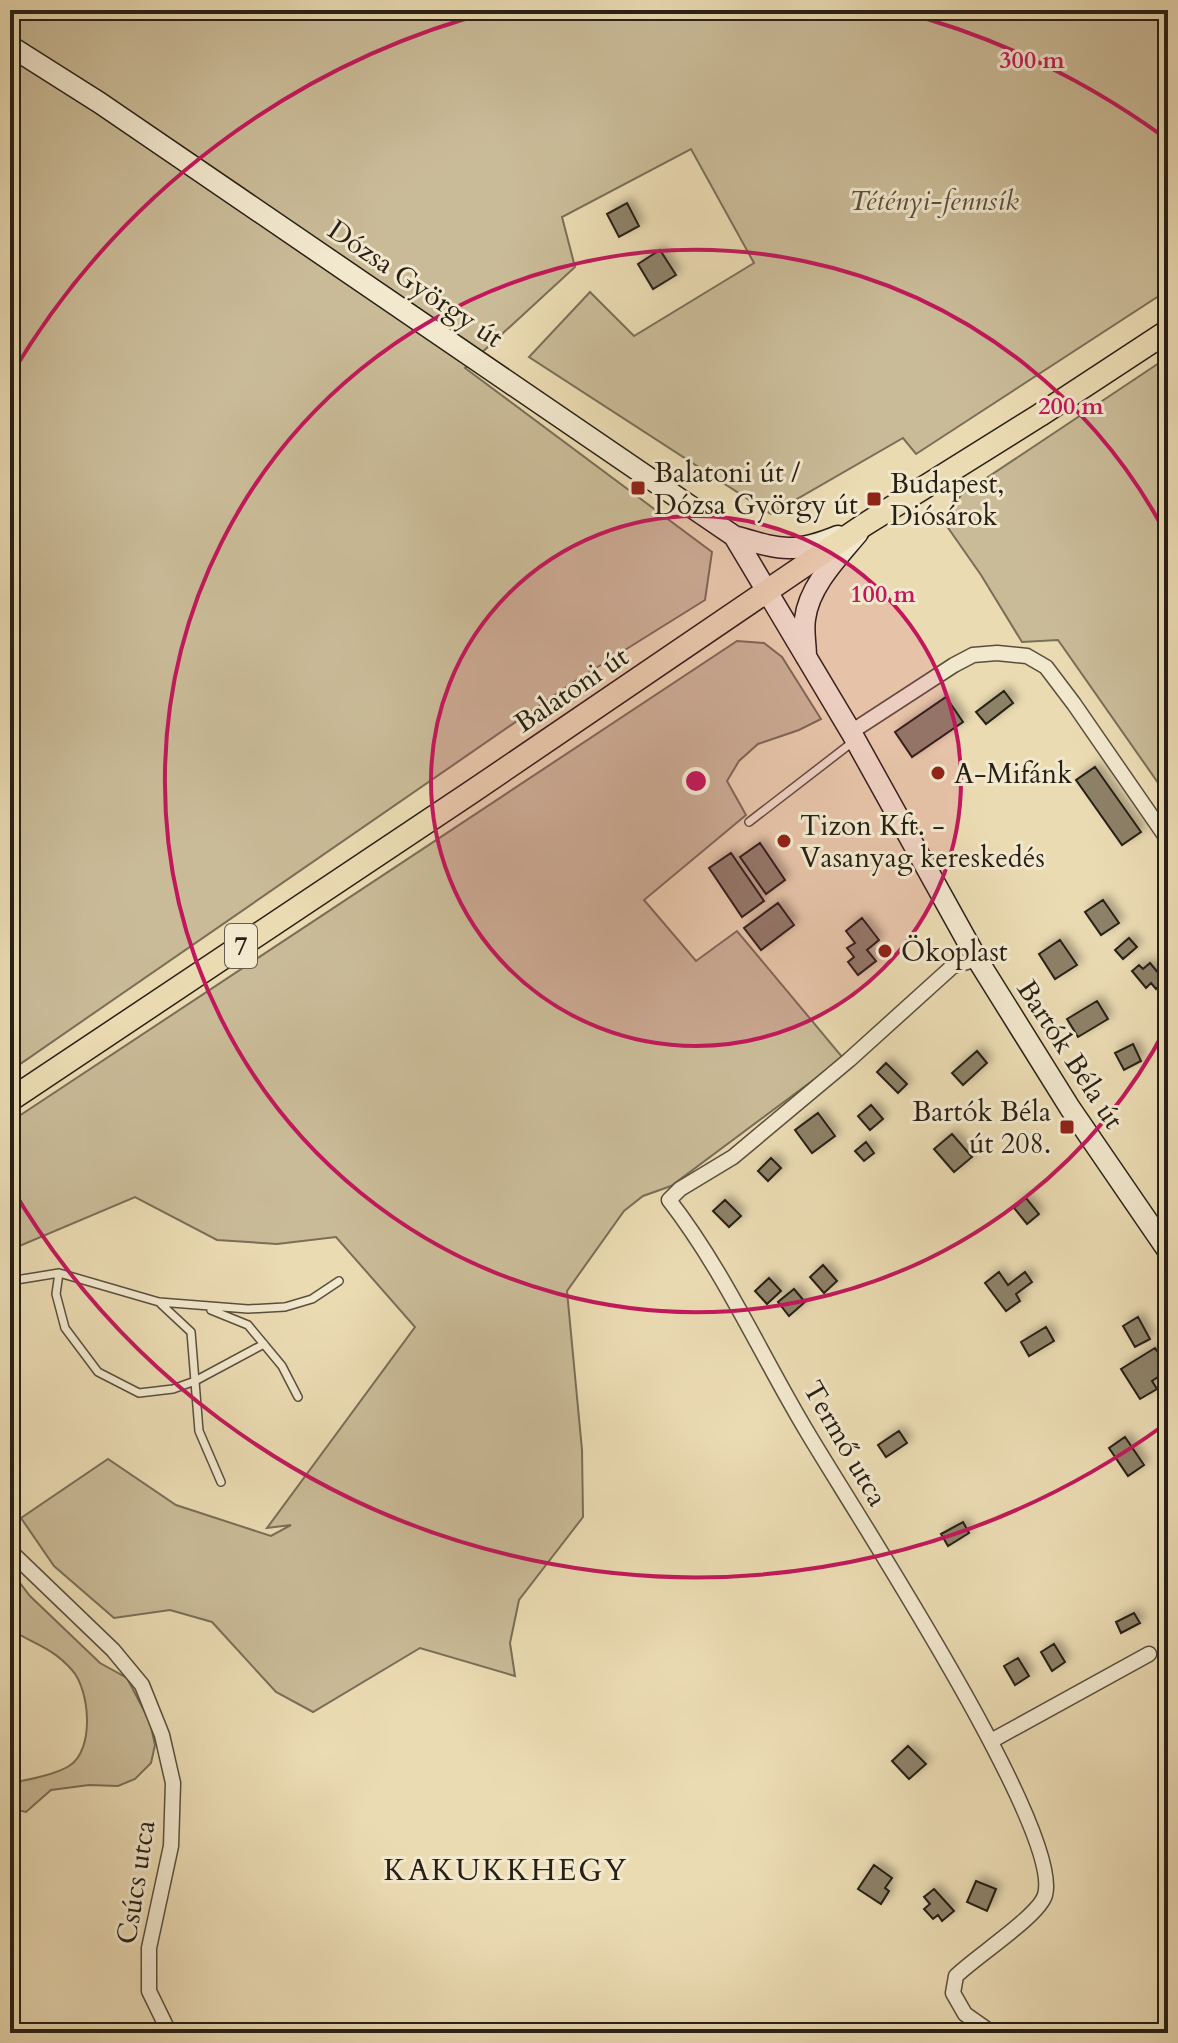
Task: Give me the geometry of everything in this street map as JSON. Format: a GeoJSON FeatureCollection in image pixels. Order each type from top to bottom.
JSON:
{"type":"FeatureCollection","features":[{"type":"Feature","properties":{"kind":"main road","name":"Balatoni út"},"geometry":{"type":"LineString","coordinates":[[10,1100],[864,525],[1168,331]]}},
{"type":"Feature","properties":{"kind":"street","name":"Dózsa György út"},"geometry":{"type":"LineString","coordinates":[[10,46],[349,271],[734,536],[766,592]]}},
{"type":"Feature","properties":{"kind":"street"},"geometry":{"type":"LineString","coordinates":[[734,536],[781,550],[794,550],[818,544],[864,525]]}},
{"type":"Feature","properties":{"kind":"street"},"geometry":{"type":"LineString","coordinates":[[806,657],[805,619],[808,606],[829,568],[864,525]]}},
{"type":"Feature","properties":{"kind":"street","name":"Bartók Béla út"},"geometry":{"type":"LineString","coordinates":[[766,592],[853,736],[977,959],[1070,1108],[1168,1251]]}},
{"type":"Feature","properties":{"kind":"street"},"geometry":{"type":"LineString","coordinates":[[853,736],[973,655],[997,653],[1027,656],[1046,667],[1065,691],[1168,840]]}},
{"type":"Feature","properties":{"kind":"street","name":"Termő utca"},"geometry":{"type":"LineString","coordinates":[[977,959],[953,966],[849,1060],[733,1157],[680,1189],[669,1200],[711,1258],[804,1427],[991,1741],[1028,1818],[1047,1876],[1045,1897],[1030,1915],[956,1976],[953,1993],[965,2014],[992,2033]]}},
{"type":"Feature","properties":{"kind":"street","name":"Csúcs utca"},"geometry":{"type":"LineString","coordinates":[[10,1551],[123,1662],[142,1685],[162,1735],[173,1783],[171,1846],[149,1948],[149,1991],[172,2033]]}},
{"type":"Feature","properties":{"kind":"street"},"geometry":{"type":"LineString","coordinates":[[991,1741],[1149,1654]]}},
{"type":"Feature","properties":{"kind":"street"},"geometry":{"type":"LineString","coordinates":[[10,2028],[29,2033]]}},
{"type":"Feature","properties":{"kind":"lane"},"geometry":{"type":"LineString","coordinates":[[749,822],[853,736]]}},
{"type":"Feature","properties":{"kind":"lane"},"geometry":{"type":"LineString","coordinates":[[10,1281],[59,1273],[159,1302],[206,1308],[285,1307],[312,1299],[339,1281]]}},
{"type":"Feature","properties":{"kind":"lane"},"geometry":{"type":"LineString","coordinates":[[59,1273],[56,1294],[65,1328],[98,1372],[139,1393],[173,1389],[195,1381],[264,1344]]}},
{"type":"Feature","properties":{"kind":"lane"},"geometry":{"type":"LineString","coordinates":[[159,1302],[191,1332],[199,1431],[221,1482]]}},
{"type":"Feature","properties":{"kind":"lane"},"geometry":{"type":"LineString","coordinates":[[206,1308],[248,1325],[282,1366],[298,1397]]}},
{"type":"Feature","properties":{"kind":"green space","name":"Tétényi-fennsík"},"geometry":{"type":"Polygon","coordinates":[[[10,10],[1168,10],[1168,290],[916,454],[903,438],[771,514],[529,357],[590,292],[634,336],[754,263],[691,149],[562,217],[575,267],[465,368],[712,552],[705,600],[572,683],[10,1071],[10,10]]]}},
{"type":"Feature","properties":{"kind":"green space"},"geometry":{"type":"Polygon","coordinates":[[[1168,357],[1168,797],[1058,640],[1022,642],[944,522],[961,495],[1168,357]]]}},
{"type":"Feature","properties":{"kind":"green space"},"geometry":{"type":"Polygon","coordinates":[[[737,641],[764,643],[782,657],[821,719],[758,744],[739,761],[727,781],[746,815],[644,900],[696,961],[737,931],[843,1058],[671,1186],[643,1196],[624,1211],[567,1291],[582,1450],[583,1517],[519,1600],[510,1643],[515,1676],[420,1648],[313,1712],[276,1692],[212,1622],[170,1610],[114,1618],[54,1566],[21,1518],[108,1459],[176,1505],[271,1536],[291,1525],[267,1528],[415,1327],[336,1237],[277,1244],[217,1240],[135,1197],[10,1250],[10,1122],[737,641]]]}},
{"type":"Feature","properties":{"kind":"green space"},"geometry":{"type":"Polygon","coordinates":[[[10,1570],[30,1596],[100,1663],[127,1678],[150,1722],[155,1745],[151,1763],[135,1779],[118,1786],[89,1785],[51,1790],[26,1812],[17,1810],[14,1795],[21,1781],[58,1771],[77,1758],[83,1747],[87,1720],[83,1691],[72,1670],[50,1651],[10,1629],[10,1570]]]}},
{"type":"Feature","properties":{"kind":"building"},"geometry":{"type":"Polygon","coordinates":[[[627,203],[639,226],[619,237],[607,214],[627,203]]]}},
{"type":"Feature","properties":{"kind":"building"},"geometry":{"type":"Polygon","coordinates":[[[660,250],[676,275],[653,289],[638,264],[660,250]]]}},
{"type":"Feature","properties":{"kind":"building"},"geometry":{"type":"Polygon","coordinates":[[[1004,691],[1013,703],[986,724],[976,712],[1004,691]]]}},
{"type":"Feature","properties":{"kind":"building"},"geometry":{"type":"Polygon","coordinates":[[[946,697],[963,722],[912,757],[895,732],[946,697]]]}},
{"type":"Feature","properties":{"kind":"building"},"geometry":{"type":"Polygon","coordinates":[[[1095,767],[1141,832],[1122,845],[1076,780],[1095,767]]]}},
{"type":"Feature","properties":{"kind":"building"},"geometry":{"type":"Polygon","coordinates":[[[760,843],[785,880],[766,894],[740,857],[760,843]]]}},
{"type":"Feature","properties":{"kind":"building"},"geometry":{"type":"Polygon","coordinates":[[[731,853],[764,901],[742,917],[709,868],[731,853]]]}},
{"type":"Feature","properties":{"kind":"building"},"geometry":{"type":"Polygon","coordinates":[[[1103,900],[1119,923],[1101,935],[1085,912],[1103,900]]]}},
{"type":"Feature","properties":{"kind":"building"},"geometry":{"type":"Polygon","coordinates":[[[778,903],[794,925],[761,950],[744,928],[778,903]]]}},
{"type":"Feature","properties":{"kind":"building"},"geometry":{"type":"Polygon","coordinates":[[[862,918],[879,940],[867,950],[876,961],[858,975],[848,962],[854,957],[847,948],[855,943],[846,931],[862,918]]]}},
{"type":"Feature","properties":{"kind":"building"},"geometry":{"type":"Polygon","coordinates":[[[1129,938],[1137,947],[1123,959],[1115,950],[1129,938]]]}},
{"type":"Feature","properties":{"kind":"building"},"geometry":{"type":"Polygon","coordinates":[[[1060,940],[1077,965],[1055,979],[1039,954],[1060,940]]]}},
{"type":"Feature","properties":{"kind":"building"},"geometry":{"type":"Polygon","coordinates":[[[1150,963],[1165,981],[1156,989],[1151,983],[1146,988],[1132,971],[1139,965],[1143,969],[1150,963]]]}},
{"type":"Feature","properties":{"kind":"building"},"geometry":{"type":"Polygon","coordinates":[[[1097,1001],[1108,1019],[1078,1037],[1067,1019],[1097,1001]]]}},
{"type":"Feature","properties":{"kind":"building"},"geometry":{"type":"Polygon","coordinates":[[[1133,1044],[1141,1061],[1124,1070],[1115,1053],[1133,1044]]]}},
{"type":"Feature","properties":{"kind":"building"},"geometry":{"type":"Polygon","coordinates":[[[977,1051],[987,1063],[963,1085],[952,1073],[977,1051]]]}},
{"type":"Feature","properties":{"kind":"building"},"geometry":{"type":"Polygon","coordinates":[[[886,1063],[907,1084],[898,1093],[877,1072],[886,1063]]]}},
{"type":"Feature","properties":{"kind":"building"},"geometry":{"type":"Polygon","coordinates":[[[871,1105],[883,1119],[870,1130],[858,1116],[871,1105]]]}},
{"type":"Feature","properties":{"kind":"building"},"geometry":{"type":"Polygon","coordinates":[[[818,1113],[835,1136],[812,1153],[795,1130],[818,1113]]]}},
{"type":"Feature","properties":{"kind":"building"},"geometry":{"type":"Polygon","coordinates":[[[952,1134],[972,1157],[954,1172],[934,1149],[952,1134]]]}},
{"type":"Feature","properties":{"kind":"building"},"geometry":{"type":"Polygon","coordinates":[[[866,1142],[874,1153],[864,1161],[855,1151],[866,1142]]]}},
{"type":"Feature","properties":{"kind":"building"},"geometry":{"type":"Polygon","coordinates":[[[771,1158],[781,1168],[768,1181],[758,1171],[771,1158]]]}},
{"type":"Feature","properties":{"kind":"building"},"geometry":{"type":"Polygon","coordinates":[[[1026,1198],[1039,1214],[1027,1224],[1014,1208],[1026,1198]]]}},
{"type":"Feature","properties":{"kind":"building"},"geometry":{"type":"Polygon","coordinates":[[[725,1200],[741,1216],[729,1227],[713,1211],[725,1200]]]}},
{"type":"Feature","properties":{"kind":"building"},"geometry":{"type":"Polygon","coordinates":[[[823,1265],[837,1281],[824,1293],[810,1277],[823,1265]]]}},
{"type":"Feature","properties":{"kind":"building"},"geometry":{"type":"Polygon","coordinates":[[[999,1272],[1008,1285],[1025,1272],[1032,1282],[1016,1294],[1020,1301],[1006,1311],[985,1283],[999,1272]]]}},
{"type":"Feature","properties":{"kind":"building"},"geometry":{"type":"Polygon","coordinates":[[[769,1278],[781,1291],[767,1304],[755,1291],[769,1278]]]}},
{"type":"Feature","properties":{"kind":"building"},"geometry":{"type":"Polygon","coordinates":[[[794,1289],[805,1302],[789,1316],[778,1302],[794,1289]]]}},
{"type":"Feature","properties":{"kind":"building"},"geometry":{"type":"Polygon","coordinates":[[[1138,1317],[1150,1339],[1135,1347],[1123,1326],[1138,1317]]]}},
{"type":"Feature","properties":{"kind":"building"},"geometry":{"type":"Polygon","coordinates":[[[1046,1327],[1054,1341],[1029,1356],[1021,1342],[1046,1327]]]}},
{"type":"Feature","properties":{"kind":"building"},"geometry":{"type":"Polygon","coordinates":[[[1155,1348],[1163,1360],[1168,1357],[1168,1370],[1152,1381],[1157,1389],[1140,1399],[1121,1369],[1155,1348]]]}},
{"type":"Feature","properties":{"kind":"building"},"geometry":{"type":"Polygon","coordinates":[[[899,1431],[907,1443],[886,1457],[878,1445],[899,1431]]]}},
{"type":"Feature","properties":{"kind":"building"},"geometry":{"type":"Polygon","coordinates":[[[1125,1437],[1144,1465],[1128,1476],[1109,1448],[1125,1437]]]}},
{"type":"Feature","properties":{"kind":"building"},"geometry":{"type":"Polygon","coordinates":[[[963,1522],[969,1533],[948,1546],[941,1534],[963,1522]]]}},
{"type":"Feature","properties":{"kind":"building"},"geometry":{"type":"Polygon","coordinates":[[[1134,1613],[1140,1623],[1121,1633],[1116,1622],[1134,1613]]]}},
{"type":"Feature","properties":{"kind":"building"},"geometry":{"type":"Polygon","coordinates":[[[1054,1644],[1065,1662],[1052,1671],[1041,1652],[1054,1644]]]}},
{"type":"Feature","properties":{"kind":"building"},"geometry":{"type":"Polygon","coordinates":[[[1018,1658],[1029,1676],[1015,1685],[1004,1666],[1018,1658]]]}},
{"type":"Feature","properties":{"kind":"building"},"geometry":{"type":"Polygon","coordinates":[[[908,1746],[926,1764],[909,1779],[892,1761],[908,1746]]]}},
{"type":"Feature","properties":{"kind":"building"},"geometry":{"type":"Polygon","coordinates":[[[874,1865],[892,1878],[885,1888],[889,1891],[881,1904],[858,1889],[874,1865]]]}},
{"type":"Feature","properties":{"kind":"building"},"geometry":{"type":"Polygon","coordinates":[[[976,1881],[996,1889],[987,1911],[967,1902],[976,1881]]]}},
{"type":"Feature","properties":{"kind":"building"},"geometry":{"type":"Polygon","coordinates":[[[934,1889],[954,1911],[942,1921],[938,1915],[933,1919],[924,1909],[930,1904],[924,1897],[934,1889]]]}},
{"type":"Feature","properties":{"kind":"place","name":"Balatoni út / Dózsa György út"},"geometry":{"type":"Point","coordinates":[638,488]}},
{"type":"Feature","properties":{"kind":"place","name":"Budapest, Diósárok"},"geometry":{"type":"Point","coordinates":[874,499]}},
{"type":"Feature","properties":{"kind":"place","name":"A-Mifánk"},"geometry":{"type":"Point","coordinates":[938,773]}},
{"type":"Feature","properties":{"kind":"place","name":"Tizon Kft. - Vasanyag kereskedés"},"geometry":{"type":"Point","coordinates":[784,841]}},
{"type":"Feature","properties":{"kind":"place","name":"Ökoplast"},"geometry":{"type":"Point","coordinates":[885,951]}},
{"type":"Feature","properties":{"kind":"place","name":"Bartók Béla út 208."},"geometry":{"type":"Point","coordinates":[1067,1127]}},
{"type":"Feature","properties":{"kind":"district","name":"KAKUKKHEGY"},"geometry":{"type":"Point","coordinates":[506,1870]}}]}
